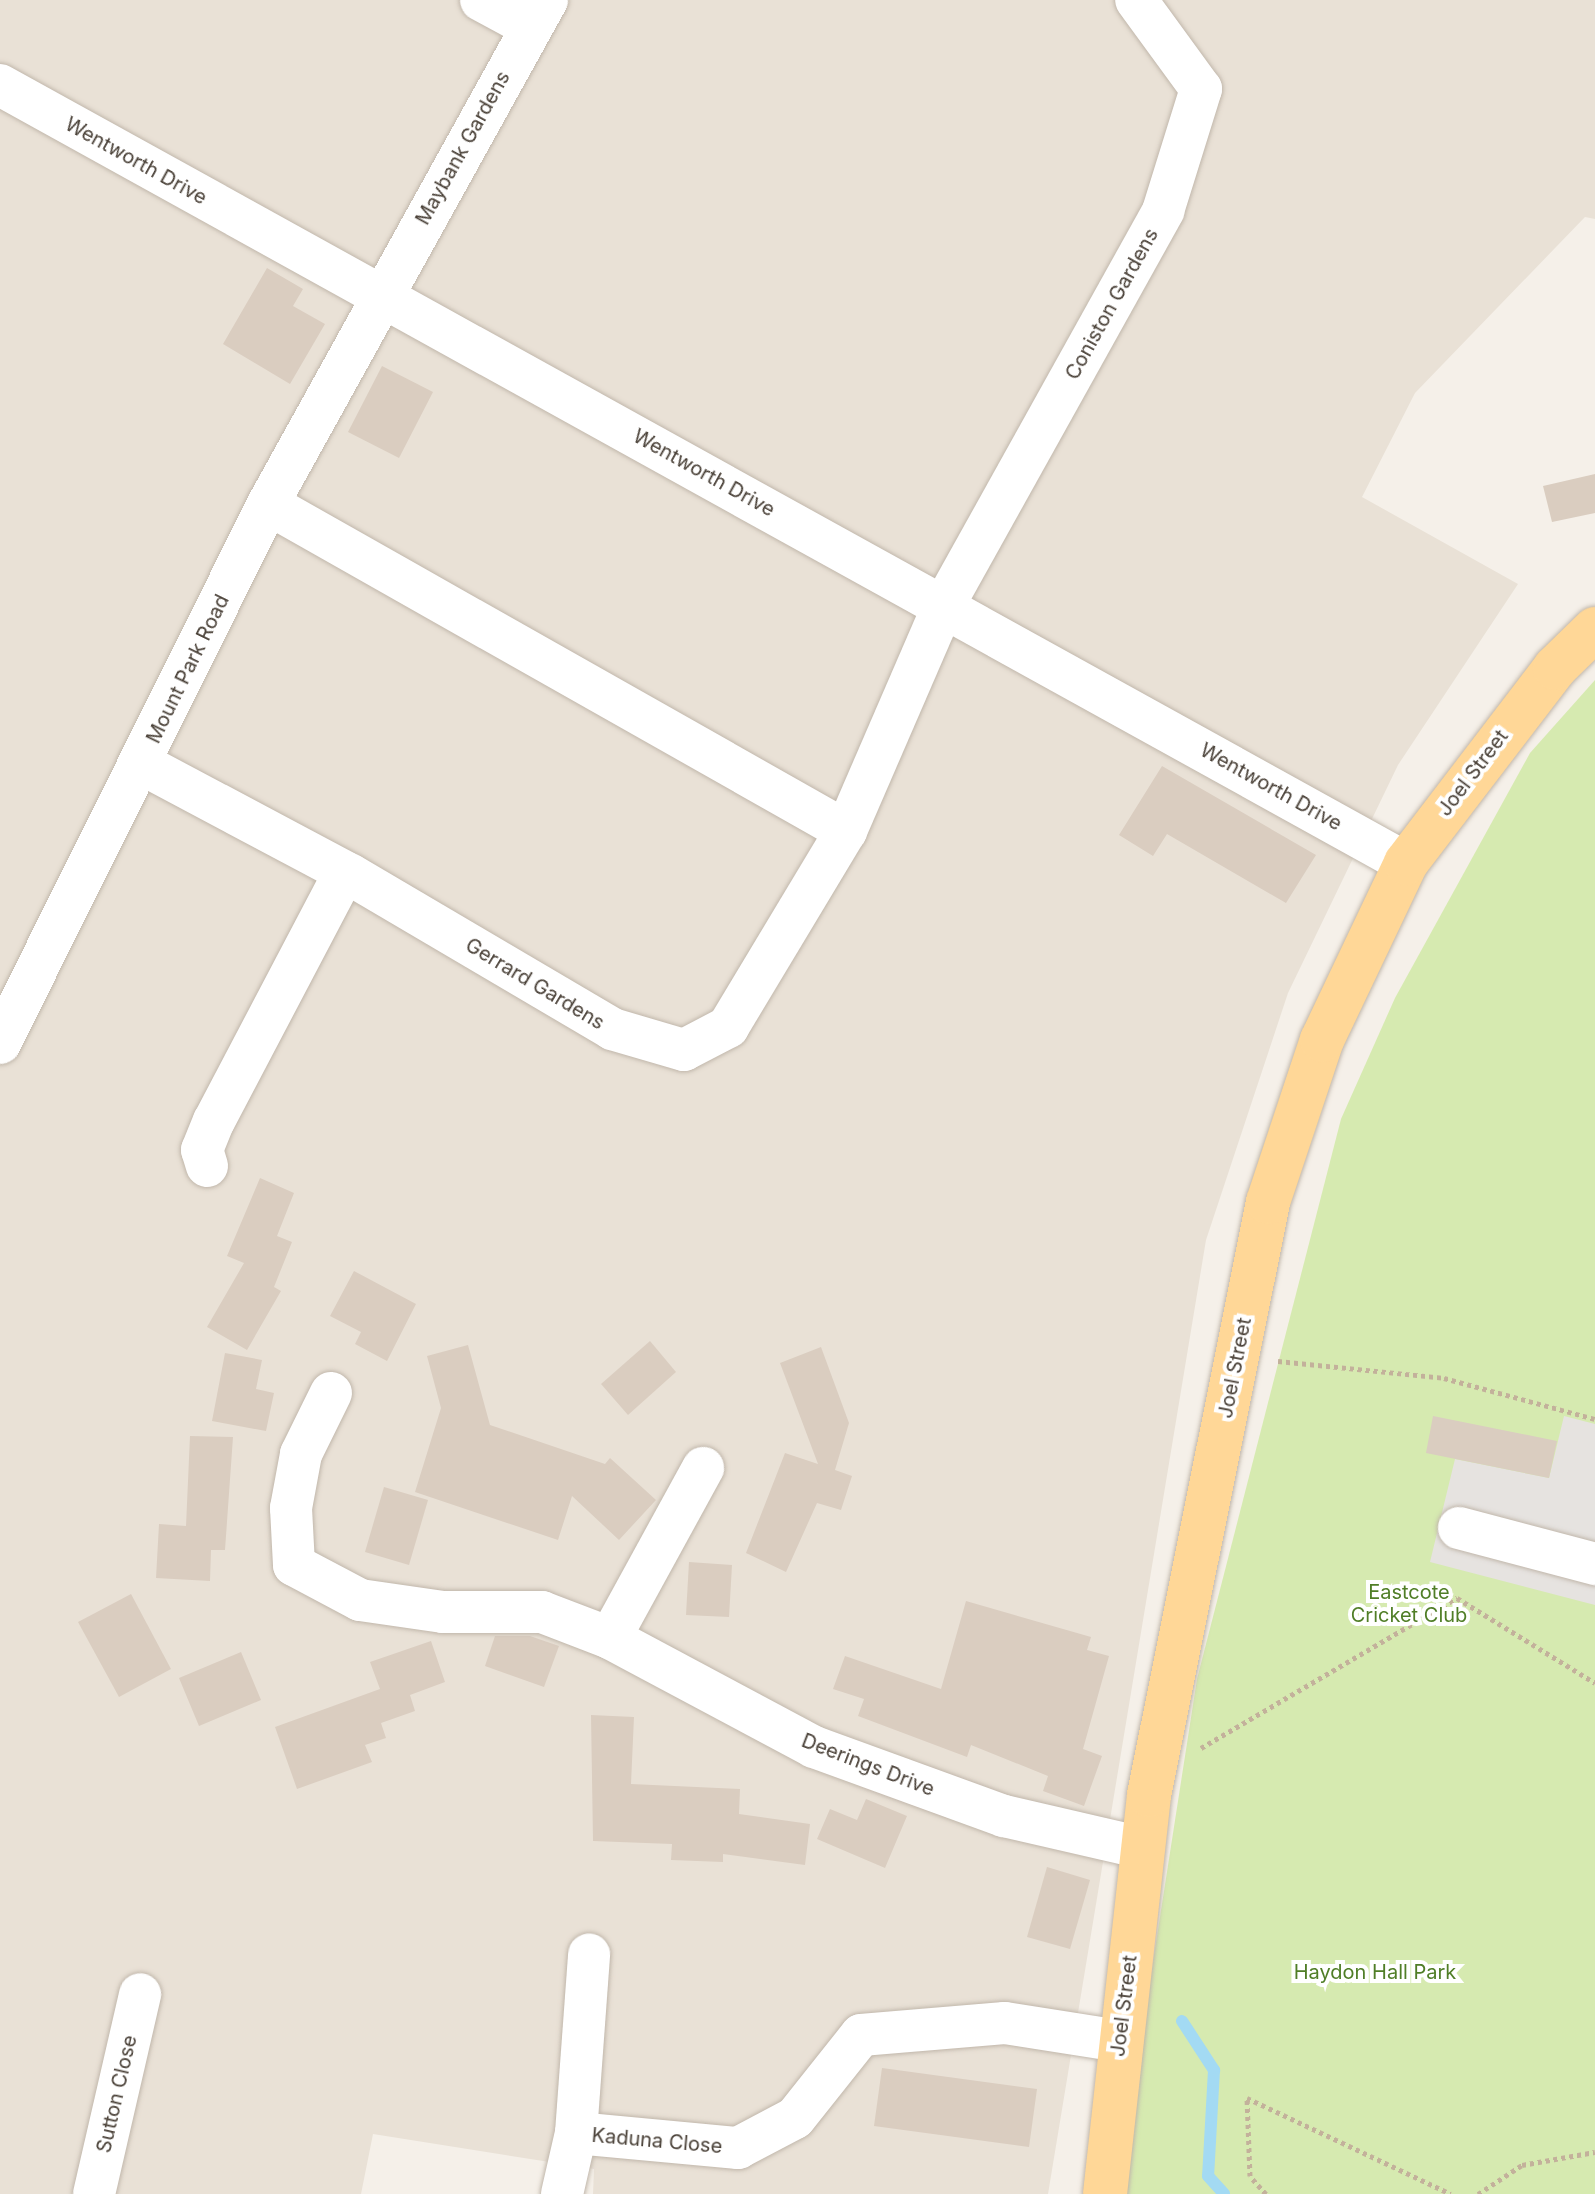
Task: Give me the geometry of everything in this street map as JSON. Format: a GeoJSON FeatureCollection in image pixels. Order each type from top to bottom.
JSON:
{"type":"FeatureCollection","features":[{"type":"Feature","properties":{"kind":"main road","name":"Joel Street"},"geometry":{"type":"LineString","coordinates":[[1105,2194],[1120,2041],[1154,1776],[1268,1202],[1322,1040],[1406,863],[1555,668],[1595,629]]}},
{"type":"Feature","properties":{"kind":"street"},"geometry":{"type":"LineString","coordinates":[[481,0],[539,14]]}},
{"type":"Feature","properties":{"kind":"street","name":"Coniston Gardens"},"geometry":{"type":"LineString","coordinates":[[944,605],[1163,211],[1201,89],[1136,0]]}},
{"type":"Feature","properties":{"kind":"street","name":"Maybank Gardens"},"geometry":{"type":"LineString","coordinates":[[380,295],[539,14]]}},
{"type":"Feature","properties":{"kind":"street","name":"Wentworth Drive"},"geometry":{"type":"LineString","coordinates":[[0,85],[1406,863]]}},
{"type":"Feature","properties":{"kind":"street","name":"Mount Park Road"},"geometry":{"type":"LineString","coordinates":[[0,1043],[142,764],[268,504],[380,295]]}},
{"type":"Feature","properties":{"kind":"street"},"geometry":{"type":"LineString","coordinates":[[268,504],[846,831]]}},
{"type":"Feature","properties":{"kind":"street","name":"Gerrard Gardens"},"geometry":{"type":"LineString","coordinates":[[142,764],[345,872],[612,1029],[684,1050],[728,1027],[846,831],[944,605]]}},
{"type":"Feature","properties":{"kind":"street"},"geometry":{"type":"LineString","coordinates":[[207,1166],[202,1150],[214,1121],[345,872]]}},
{"type":"Feature","properties":{"kind":"street","name":"Deerings Drive"},"geometry":{"type":"LineString","coordinates":[[331,1393],[301,1454],[291,1508],[294,1565],[360,1600],[443,1612],[542,1612],[610,1638],[814,1747],[1004,1816],[1143,1848]]}},
{"type":"Feature","properties":{"kind":"street"},"geometry":{"type":"LineString","coordinates":[[610,1638],[703,1468]]}},
{"type":"Feature","properties":{"kind":"street"},"geometry":{"type":"LineString","coordinates":[[1459,1528],[1595,1564]]}},
{"type":"Feature","properties":{"kind":"street","name":"Kaduna Close"},"geometry":{"type":"LineString","coordinates":[[562,2194],[576,2133],[589,1954]]}},
{"type":"Feature","properties":{"kind":"street","name":"Sutton Close"},"geometry":{"type":"LineString","coordinates":[[94,2194],[140,1994]]}},
{"type":"Feature","properties":{"kind":"street","name":"Kaduna Close"},"geometry":{"type":"LineString","coordinates":[[576,2133],[738,2148],[795,2118],[861,2035],[1005,2023],[1120,2041]]}},
{"type":"Feature","properties":{"kind":"path"},"geometry":{"type":"LineString","coordinates":[[1282,1362],[1444,1378],[1595,1419]]}},
{"type":"Feature","properties":{"kind":"path"},"geometry":{"type":"LineString","coordinates":[[1154,1776],[1457,1598],[1595,1683]]}},
{"type":"Feature","properties":{"kind":"path"},"geometry":{"type":"LineString","coordinates":[[1266,2194],[1250,2176],[1247,2098],[1451,2194]]}},
{"type":"Feature","properties":{"kind":"path"},"geometry":{"type":"LineString","coordinates":[[1478,2194],[1522,2165],[1595,2152]]}},
{"type":"Feature","properties":{"kind":"shaded area"},"geometry":{"type":"Polygon","coordinates":[[[0,0],[1595,0],[1595,219],[1585,217],[1415,393],[1362,497],[1518,584],[1398,765],[1288,993],[1206,1240],[1048,2194],[593,2194],[594,2169],[373,2134],[361,2194],[0,2194],[0,0]]]}},
{"type":"Feature","properties":{"kind":"shaded area"},"geometry":{"type":"Polygon","coordinates":[[[1564,1416],[1595,1424],[1595,1605],[1430,1562],[1455,1459],[1549,1478],[1564,1416]]]}},
{"type":"Feature","properties":{"kind":"green space","name":"Eastcote Cricket Club"},"geometry":{"type":"Polygon","coordinates":[[[1595,680],[1595,2194],[1125,2194],[1148,1994],[1197,1679],[1341,1119],[1395,998],[1530,753],[1595,680]]]}},
{"type":"Feature","properties":{"kind":"building"},"geometry":{"type":"Polygon","coordinates":[[[267,268],[303,289],[293,306],[325,324],[290,384],[223,344],[267,268]]]}},
{"type":"Feature","properties":{"kind":"building"},"geometry":{"type":"Polygon","coordinates":[[[382,366],[433,392],[399,458],[348,432],[382,366]]]}},
{"type":"Feature","properties":{"kind":"building"},"geometry":{"type":"Polygon","coordinates":[[[1595,474],[1595,513],[1552,522],[1543,486],[1595,474]]]}},
{"type":"Feature","properties":{"kind":"building"},"geometry":{"type":"Polygon","coordinates":[[[1162,766],[1316,855],[1286,903],[1167,834],[1153,856],[1119,835],[1162,766]]]}},
{"type":"Feature","properties":{"kind":"building"},"geometry":{"type":"Polygon","coordinates":[[[260,1178],[294,1193],[277,1236],[292,1242],[274,1287],[281,1291],[247,1350],[207,1327],[244,1263],[227,1256],[260,1178]]]}},
{"type":"Feature","properties":{"kind":"building"},"geometry":{"type":"Polygon","coordinates":[[[354,1271],[416,1304],[387,1361],[355,1344],[361,1332],[330,1316],[354,1271]]]}},
{"type":"Feature","properties":{"kind":"building"},"geometry":{"type":"Polygon","coordinates":[[[650,1341],[676,1372],[628,1415],[601,1384],[650,1341]]]}},
{"type":"Feature","properties":{"kind":"building"},"geometry":{"type":"Polygon","coordinates":[[[468,1345],[490,1425],[605,1464],[610,1458],[656,1500],[619,1540],[572,1496],[558,1540],[415,1492],[441,1408],[427,1356],[468,1345]]]}},
{"type":"Feature","properties":{"kind":"building"},"geometry":{"type":"Polygon","coordinates":[[[821,1347],[849,1423],[835,1470],[852,1476],[841,1510],[817,1503],[786,1572],[746,1553],[785,1453],[818,1464],[780,1363],[821,1347]]]}},
{"type":"Feature","properties":{"kind":"building"},"geometry":{"type":"Polygon","coordinates":[[[225,1353],[262,1360],[256,1389],[274,1393],[266,1431],[212,1421],[225,1353]]]}},
{"type":"Feature","properties":{"kind":"building"},"geometry":{"type":"Polygon","coordinates":[[[1433,1416],[1557,1441],[1549,1478],[1426,1453],[1433,1416]]]}},
{"type":"Feature","properties":{"kind":"building"},"geometry":{"type":"Polygon","coordinates":[[[190,1436],[233,1437],[225,1550],[211,1550],[210,1581],[156,1578],[159,1524],[186,1526],[190,1436]]]}},
{"type":"Feature","properties":{"kind":"building"},"geometry":{"type":"Polygon","coordinates":[[[384,1487],[428,1500],[409,1565],[365,1552],[384,1487]]]}},
{"type":"Feature","properties":{"kind":"building"},"geometry":{"type":"Polygon","coordinates":[[[689,1562],[732,1565],[729,1617],[686,1615],[689,1562]]]}},
{"type":"Feature","properties":{"kind":"building"},"geometry":{"type":"Polygon","coordinates":[[[131,1594],[171,1669],[119,1697],[78,1622],[131,1594]]]}},
{"type":"Feature","properties":{"kind":"building"},"geometry":{"type":"Polygon","coordinates":[[[966,1601],[1091,1637],[1087,1650],[1109,1656],[1083,1749],[1102,1756],[1084,1806],[1043,1791],[1048,1776],[971,1745],[967,1757],[858,1716],[864,1699],[833,1689],[845,1656],[941,1689],[966,1601]]]}},
{"type":"Feature","properties":{"kind":"building"},"geometry":{"type":"Polygon","coordinates":[[[495,1636],[530,1636],[559,1646],[544,1687],[485,1666],[495,1636]]]}},
{"type":"Feature","properties":{"kind":"building"},"geometry":{"type":"Polygon","coordinates":[[[431,1641],[445,1682],[410,1695],[415,1711],[381,1723],[386,1738],[365,1745],[372,1762],[297,1789],[275,1727],[380,1689],[370,1662],[431,1641]]]}},
{"type":"Feature","properties":{"kind":"building"},"geometry":{"type":"Polygon","coordinates":[[[241,1652],[261,1700],[199,1726],[179,1678],[241,1652]]]}},
{"type":"Feature","properties":{"kind":"building"},"geometry":{"type":"Polygon","coordinates":[[[591,1715],[634,1717],[631,1784],[740,1789],[739,1814],[810,1824],[805,1865],[723,1854],[723,1862],[671,1860],[672,1844],[593,1841],[591,1715]]]}},
{"type":"Feature","properties":{"kind":"building"},"geometry":{"type":"Polygon","coordinates":[[[866,1799],[907,1816],[885,1868],[817,1839],[830,1809],[857,1820],[866,1799]]]}},
{"type":"Feature","properties":{"kind":"building"},"geometry":{"type":"Polygon","coordinates":[[[1047,1867],[1090,1880],[1070,1949],[1027,1937],[1047,1867]]]}},
{"type":"Feature","properties":{"kind":"building"},"geometry":{"type":"Polygon","coordinates":[[[882,2068],[1037,2089],[1029,2147],[874,2126],[882,2068]]]}},
{"type":"Feature","properties":{"kind":"waterway"},"geometry":{"type":"LineString","coordinates":[[1182,2021],[1214,2070],[1208,2176],[1224,2194]]}},
{"type":"Feature","properties":{"kind":"park label","name":"Haydon Hall Park"},"geometry":{"type":"Point","coordinates":[1375,1972]}}]}
